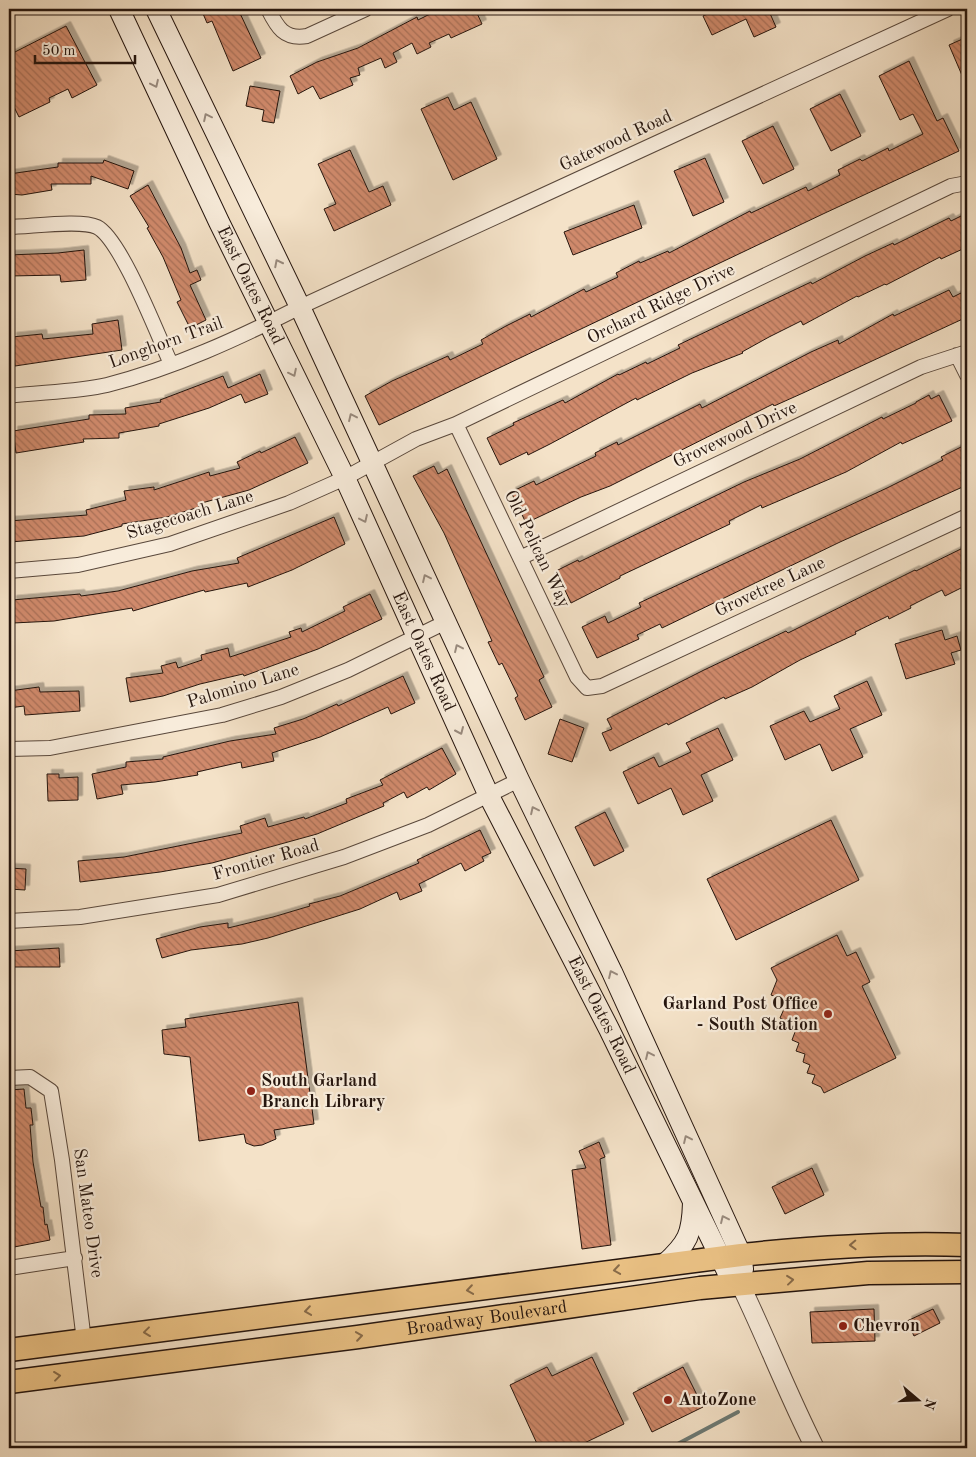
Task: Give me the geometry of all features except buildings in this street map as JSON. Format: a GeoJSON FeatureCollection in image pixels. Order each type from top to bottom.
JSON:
{"type":"FeatureCollection","features":[{"type":"Feature","properties":{"kind":"main road","name":"East Oates Road"},"geometry":{"type":"LineString","coordinates":[[119,9],[345,478],[489,796],[609,1029],[693,1201],[743,1272],[741,1286]]}},
{"type":"Feature","properties":{"kind":"main road","name":"East Oates Road"},"geometry":{"type":"LineString","coordinates":[[156,9],[300,307],[633,1018],[730,1256]]}},
{"type":"Feature","properties":{"kind":"main road"},"geometry":{"type":"LineString","coordinates":[[609,1029],[633,1018]]}},
{"type":"Feature","properties":{"kind":"main road"},"geometry":{"type":"LineString","coordinates":[[665,1264],[687,1240],[692,1227],[693,1201]]}},
{"type":"Feature","properties":{"kind":"main road","name":"Broadway Boulevard"},"geometry":{"type":"LineString","coordinates":[[9,1350],[730,1256],[893,1243],[967,1245]]}},
{"type":"Feature","properties":{"kind":"main road","name":"Broadway Boulevard"},"geometry":{"type":"LineString","coordinates":[[9,1382],[700,1288],[741,1286],[868,1273],[967,1272]]}},
{"type":"Feature","properties":{"kind":"street"},"geometry":{"type":"LineString","coordinates":[[268,9],[282,32],[297,38],[307,36],[366,9]]}},
{"type":"Feature","properties":{"kind":"street","name":"Gatewood Road"},"geometry":{"type":"LineString","coordinates":[[300,307],[948,9]]}},
{"type":"Feature","properties":{"kind":"street","name":"Orchard Ridge Drive"},"geometry":{"type":"LineString","coordinates":[[372,462],[416,439],[456,424],[951,186],[967,183]]}},
{"type":"Feature","properties":{"kind":"street"},"geometry":{"type":"LineString","coordinates":[[9,227],[81,223],[97,227],[117,248],[171,364]]}},
{"type":"Feature","properties":{"kind":"street","name":"Longhorn Trail"},"geometry":{"type":"LineString","coordinates":[[9,396],[105,385],[171,364],[269,323],[300,307]]}},
{"type":"Feature","properties":{"kind":"street"},"geometry":{"type":"LineString","coordinates":[[962,354],[967,376]]}},
{"type":"Feature","properties":{"kind":"street","name":"Grovewood Drive"},"geometry":{"type":"LineString","coordinates":[[520,558],[921,367],[962,354]]}},
{"type":"Feature","properties":{"kind":"street","name":"Old Pelican Way"},"geometry":{"type":"LineString","coordinates":[[456,424],[577,677],[587,688]]}},
{"type":"Feature","properties":{"kind":"street","name":"Stagecoach Lane"},"geometry":{"type":"LineString","coordinates":[[9,571],[78,565],[170,544],[290,503],[345,478],[372,462]]}},
{"type":"Feature","properties":{"kind":"street","name":"Grovetree Lane"},"geometry":{"type":"LineString","coordinates":[[587,688],[602,686],[967,516]]}},
{"type":"Feature","properties":{"kind":"street","name":"Palomino Lane"},"geometry":{"type":"LineString","coordinates":[[9,749],[50,748],[222,716],[298,690],[348,670],[446,622]]}},
{"type":"Feature","properties":{"kind":"street","name":"Frontier Road"},"geometry":{"type":"LineString","coordinates":[[9,920],[80,917],[218,895],[344,857],[428,825],[520,780]]}},
{"type":"Feature","properties":{"kind":"street","name":"San Mateo Drive"},"geometry":{"type":"LineString","coordinates":[[9,1078],[30,1077],[50,1091],[75,1258],[84,1341]]}},
{"type":"Feature","properties":{"kind":"street"},"geometry":{"type":"LineString","coordinates":[[9,1268],[75,1258]]}},
{"type":"Feature","properties":{"kind":"street","name":"East Oates Road"},"geometry":{"type":"LineString","coordinates":[[741,1286],[781,1370],[788,1394],[815,1448]]}},
{"type":"Feature","properties":{"kind":"waterway"},"geometry":{"type":"LineString","coordinates":[[670,1448],[738,1412]]}},
{"type":"Feature","properties":{"kind":"place","name":"Garland Post Office - South Station"},"geometry":{"type":"Point","coordinates":[828,1014]}},
{"type":"Feature","properties":{"kind":"place","name":"South Garland Branch Library"},"geometry":{"type":"Point","coordinates":[251,1091]}},
{"type":"Feature","properties":{"kind":"place","name":"Chevron"},"geometry":{"type":"Point","coordinates":[843,1326]}},
{"type":"Feature","properties":{"kind":"place","name":"AutoZone"},"geometry":{"type":"Point","coordinates":[668,1400]}}]}
